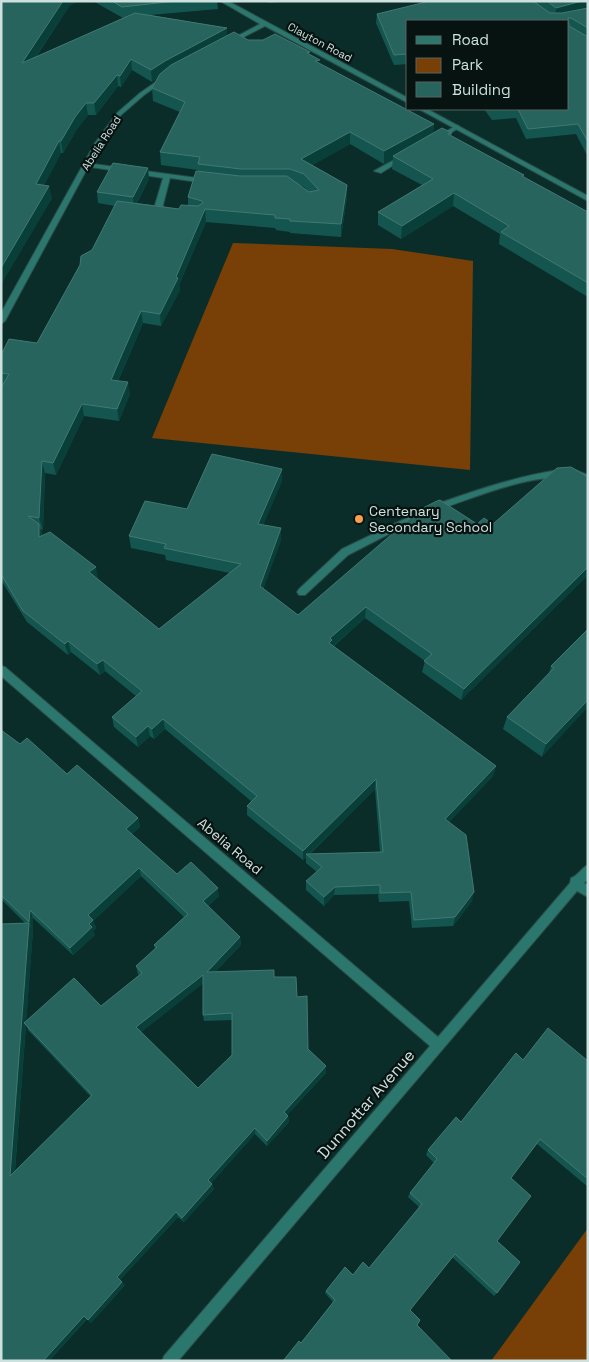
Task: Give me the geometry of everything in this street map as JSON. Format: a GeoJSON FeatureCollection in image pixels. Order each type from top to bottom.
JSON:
{"type":"FeatureCollection","features":[{"type":"Feature","properties":{"kind":"street","name":"Clayton Road"},"geometry":{"type":"LineString","coordinates":[[223,1],[406,100]]}},
{"type":"Feature","properties":{"kind":"street"},"geometry":{"type":"LineString","coordinates":[[221,47],[264,24]]}},
{"type":"Feature","properties":{"kind":"street","name":"Abelia Road"},"geometry":{"type":"LineString","coordinates":[[1,321],[98,143],[119,114],[142,94],[169,75]]}},
{"type":"Feature","properties":{"kind":"street"},"geometry":{"type":"LineString","coordinates":[[424,110],[588,199]]}},
{"type":"Feature","properties":{"kind":"street"},"geometry":{"type":"LineString","coordinates":[[433,140],[457,127]]}},
{"type":"Feature","properties":{"kind":"street"},"geometry":{"type":"LineString","coordinates":[[378,171],[410,154]]}},
{"type":"Feature","properties":{"kind":"street"},"geometry":{"type":"LineString","coordinates":[[86,165],[213,182]]}},
{"type":"Feature","properties":{"kind":"street"},"geometry":{"type":"LineString","coordinates":[[167,177],[159,208],[182,213]]}},
{"type":"Feature","properties":{"kind":"street"},"geometry":{"type":"LineString","coordinates":[[302,592],[345,552],[432,508],[530,478],[577,473],[588,478]]}},
{"type":"Feature","properties":{"kind":"street","name":"Abelia Road"},"geometry":{"type":"LineString","coordinates":[[1,670],[438,1045]]}},
{"type":"Feature","properties":{"kind":"street","name":"Dunnottar Avenue"},"geometry":{"type":"LineString","coordinates":[[169,1361],[575,882],[588,870]]}},
{"type":"Feature","properties":{"kind":"street"},"geometry":{"type":"LineString","coordinates":[[575,882],[588,892]]}},
{"type":"Feature","properties":{"kind":"green space"},"geometry":{"type":"Polygon","coordinates":[[[233,243],[392,249],[473,261],[470,470],[152,438],[233,243]]]}},
{"type":"Feature","properties":{"kind":"green space"},"geometry":{"type":"Polygon","coordinates":[[[588,1228],[588,1361],[491,1361],[588,1228]]]}},
{"type":"Feature","properties":{"kind":"building"},"geometry":{"type":"Polygon","coordinates":[[[1,1],[63,1],[22,63],[135,13],[227,28],[151,70],[131,59],[120,76],[117,75],[94,103],[86,103],[61,141],[59,141],[36,184],[49,186],[1,268],[1,1]]]}},
{"type":"Feature","properties":{"kind":"building"},"geometry":{"type":"Polygon","coordinates":[[[112,1],[176,1],[122,7],[112,1]]]}},
{"type":"Feature","properties":{"kind":"building"},"geometry":{"type":"Polygon","coordinates":[[[533,1],[550,13],[562,13],[588,8],[588,28],[571,18],[568,18],[568,20],[406,20],[406,54],[394,55],[377,14],[426,2],[533,1]]]}},
{"type":"Feature","properties":{"kind":"building"},"geometry":{"type":"Polygon","coordinates":[[[547,1],[582,1],[556,8],[547,1]]]}},
{"type":"Feature","properties":{"kind":"building"},"geometry":{"type":"Polygon","coordinates":[[[569,26],[588,37],[588,142],[578,124],[528,129],[518,110],[569,110],[569,26]]]}},
{"type":"Feature","properties":{"kind":"building"},"geometry":{"type":"Polygon","coordinates":[[[234,32],[248,40],[263,40],[275,34],[310,52],[307,53],[320,60],[315,61],[434,124],[384,151],[350,132],[301,159],[347,185],[341,224],[290,221],[290,219],[275,218],[275,215],[205,209],[176,277],[178,278],[160,314],[141,311],[111,380],[128,382],[117,409],[82,404],[53,463],[42,461],[39,518],[28,516],[39,524],[39,537],[50,532],[96,567],[89,572],[159,629],[241,564],[164,548],[166,544],[129,536],[145,501],[187,509],[212,454],[282,469],[258,524],[281,528],[260,586],[298,615],[421,509],[437,501],[440,500],[477,524],[484,518],[493,524],[557,468],[571,467],[588,477],[588,567],[464,689],[424,661],[432,654],[366,607],[330,638],[332,640],[329,643],[496,766],[445,819],[466,835],[474,892],[455,917],[414,920],[411,892],[380,893],[380,885],[335,887],[324,897],[306,881],[322,867],[306,854],[383,852],[376,779],[303,851],[247,806],[257,796],[163,719],[152,729],[148,726],[136,737],[112,717],[142,691],[103,660],[97,664],[68,641],[65,644],[23,611],[1,574],[1,388],[9,374],[1,373],[1,355],[9,339],[37,343],[80,265],[81,256],[92,250],[117,201],[179,209],[181,205],[198,206],[203,203],[202,201],[188,197],[196,171],[240,176],[287,176],[309,192],[319,190],[304,174],[290,169],[241,169],[198,164],[200,157],[160,152],[185,102],[152,88],[160,74],[171,65],[234,32]]]}},
{"type":"Feature","properties":{"kind":"building"},"geometry":{"type":"Polygon","coordinates":[[[442,128],[452,133],[448,134],[588,212],[588,283],[501,232],[509,226],[454,193],[402,226],[378,212],[433,179],[393,156],[442,128]]]}},
{"type":"Feature","properties":{"kind":"building"},"geometry":{"type":"Polygon","coordinates":[[[113,163],[148,168],[133,197],[97,192],[113,163]]]}},
{"type":"Feature","properties":{"kind":"building"},"geometry":{"type":"Polygon","coordinates":[[[588,629],[588,700],[546,744],[507,717],[554,668],[551,666],[588,629]]]}},
{"type":"Feature","properties":{"kind":"building"},"geometry":{"type":"Polygon","coordinates":[[[1,730],[20,744],[27,738],[67,774],[77,765],[138,818],[126,829],[177,874],[191,862],[218,888],[203,901],[240,937],[207,972],[274,970],[274,977],[296,977],[297,997],[307,996],[308,1049],[326,1066],[284,1112],[288,1116],[267,1141],[255,1128],[208,1180],[212,1184],[182,1218],[176,1212],[117,1277],[122,1282],[88,1320],[84,1316],[43,1361],[1,1361],[1,924],[29,923],[10,1176],[92,1095],[24,1023],[74,978],[101,1006],[142,973],[136,966],[157,947],[154,945],[188,914],[139,868],[88,915],[93,920],[89,924],[92,927],[70,948],[30,910],[29,922],[1,895],[1,730]],[[203,975],[136,1027],[198,1088],[232,1055],[232,1013],[203,1015],[203,975]]]}},
{"type":"Feature","properties":{"kind":"building"},"geometry":{"type":"Polygon","coordinates":[[[548,1028],[588,1061],[588,1179],[540,1139],[511,1178],[531,1196],[497,1241],[520,1262],[497,1293],[455,1254],[410,1310],[420,1320],[417,1325],[452,1361],[283,1361],[299,1341],[301,1343],[335,1300],[326,1291],[345,1267],[353,1275],[363,1262],[369,1268],[422,1204],[410,1193],[437,1159],[428,1150],[456,1117],[461,1122],[516,1053],[523,1060],[548,1028]]]}},
{"type":"Feature","properties":{"kind":"place","name":"Centenary Secondary School"},"geometry":{"type":"Point","coordinates":[359,519]}}]}
